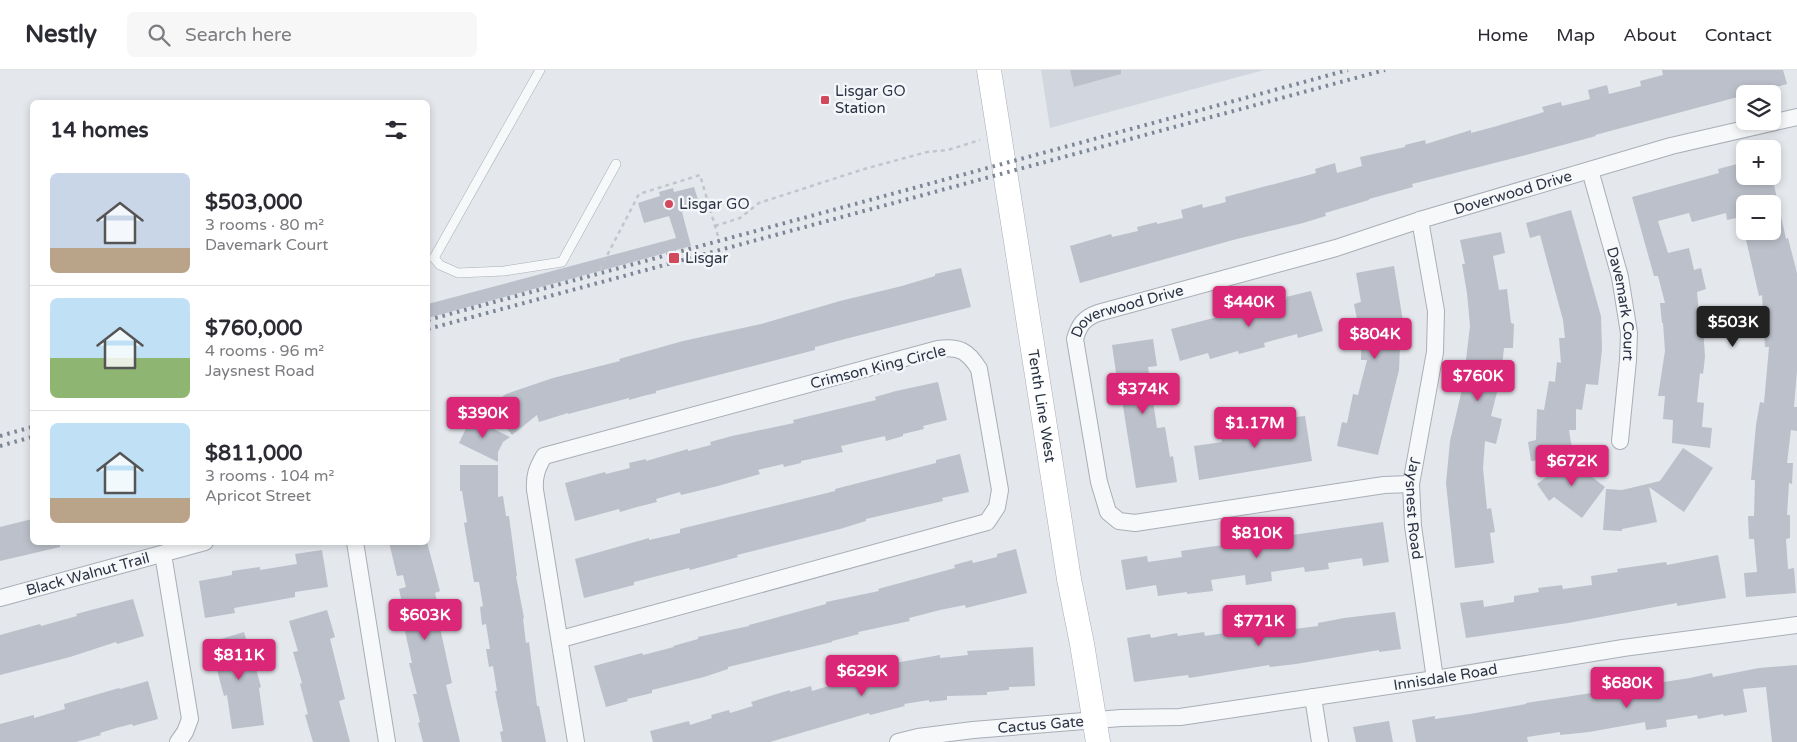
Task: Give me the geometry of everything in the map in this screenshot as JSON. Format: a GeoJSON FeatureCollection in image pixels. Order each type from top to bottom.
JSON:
{"type":"FeatureCollection","features":[{"type":"Feature","properties":{"kind":"street","name":"Tenth Line West"},"geometry":{"type":"LineString","coordinates":[[989,70],[1069,579],[1096,731]]}},
{"type":"Feature","properties":{"kind":"street","name":"Doverwood Drive"},"geometry":{"type":"LineString","coordinates":[[1411,484],[1384,485],[1135,523],[1119,521],[1108,512],[1099,482],[1075,340],[1079,325],[1089,316],[1098,313],[1336,248],[1420,220],[1671,146],[1797,117]]}},
{"type":"Feature","properties":{"kind":"street","name":"Davemark Court"},"geometry":{"type":"LineString","coordinates":[[1590,170],[1620,276],[1629,333],[1620,441]]}},
{"type":"Feature","properties":{"kind":"street","name":"Jaysnest Road"},"geometry":{"type":"LineString","coordinates":[[1420,220],[1436,311],[1435,352],[1411,484],[1414,526],[1435,680]]}},
{"type":"Feature","properties":{"kind":"street","name":"Crimson King Circle"},"geometry":{"type":"LineString","coordinates":[[938,349],[962,350],[972,357],[979,369],[1000,490],[994,515],[987,522],[561,639],[535,490],[534,477],[538,465],[544,456],[938,349]]}},
{"type":"Feature","properties":{"kind":"street","name":"Black Walnut Trail"},"geometry":{"type":"LineString","coordinates":[[0,598],[194,545]]}},
{"type":"Feature","properties":{"kind":"street"},"geometry":{"type":"LineString","coordinates":[[355,545],[387,742]]}},
{"type":"Feature","properties":{"kind":"street"},"geometry":{"type":"LineString","coordinates":[[163,554],[190,719],[186,732],[178,742]]}},
{"type":"Feature","properties":{"kind":"street","name":"Innisdale Road"},"geometry":{"type":"LineString","coordinates":[[1096,731],[1435,680],[1623,648],[1797,626]]}},
{"type":"Feature","properties":{"kind":"street"},"geometry":{"type":"LineString","coordinates":[[561,639],[576,742]]}},
{"type":"Feature","properties":{"kind":"street"},"geometry":{"type":"LineString","coordinates":[[1313,697],[1320,742]]}},
{"type":"Feature","properties":{"kind":"street","name":"Cactus Gate"},"geometry":{"type":"LineString","coordinates":[[898,742],[973,730],[1096,731]]}},
{"type":"Feature","properties":{"kind":"lane"},"geometry":{"type":"LineString","coordinates":[[540,70],[434,258],[440,265],[458,273],[504,271],[562,262],[616,164]]}},
{"type":"Feature","properties":{"kind":"path"},"geometry":{"type":"LineString","coordinates":[[715,226],[740,218],[759,203],[873,167],[927,152],[948,150],[982,140]]}},
{"type":"Feature","properties":{"kind":"path"},"geometry":{"type":"LineString","coordinates":[[600,269],[639,194],[700,176],[718,236]]}},
{"type":"Feature","properties":{"kind":"shaded area"},"geometry":{"type":"Polygon","coordinates":[[[1041,70],[1264,70],[1050,128],[1041,70]]]}},
{"type":"Feature","properties":{"kind":"building"},"geometry":{"type":"Polygon","coordinates":[[[1070,70],[1121,70],[1121,74],[1074,87],[1070,70]]]}},
{"type":"Feature","properties":{"kind":"building"},"geometry":{"type":"Polygon","coordinates":[[[1662,70],[1783,70],[1787,84],[1736,85],[1736,98],[1412,184],[1413,187],[1325,213],[1326,216],[1303,223],[1233,240],[1080,283],[1070,246],[1111,234],[1112,237],[1138,231],[1137,227],[1157,222],[1157,224],[1183,218],[1181,210],[1202,204],[1203,208],[1226,202],[1225,197],[1316,173],[1315,169],[1335,163],[1337,173],[1362,166],[1360,157],[1405,147],[1405,145],[1425,140],[1426,144],[1471,130],[1471,133],[1497,126],[1544,112],[1542,107],[1561,102],[1562,106],[1590,99],[1588,90],[1607,85],[1609,94],[1641,86],[1640,81],[1663,75],[1662,70]]]}},
{"type":"Feature","properties":{"kind":"building"},"geometry":{"type":"Polygon","coordinates":[[[1736,164],[1736,185],[1774,185],[1776,195],[1736,195],[1736,218],[1727,220],[1726,213],[1692,222],[1689,213],[1658,221],[1668,253],[1689,248],[1694,270],[1701,268],[1706,289],[1697,292],[1700,326],[1703,326],[1705,357],[1703,374],[1700,373],[1697,402],[1704,403],[1702,427],[1712,428],[1710,448],[1672,443],[1673,420],[1663,419],[1665,396],[1658,396],[1665,351],[1660,303],[1665,303],[1658,276],[1654,276],[1632,197],[1719,173],[1718,169],[1736,164]]]}},
{"type":"Feature","properties":{"kind":"building"},"geometry":{"type":"Polygon","coordinates":[[[694,187],[700,206],[682,212],[691,246],[430,317],[430,303],[676,238],[669,216],[644,223],[638,203],[660,196],[659,192],[673,188],[674,192],[694,187]]]}},
{"type":"Feature","properties":{"kind":"building"},"geometry":{"type":"Polygon","coordinates":[[[1571,210],[1601,316],[1602,350],[1598,385],[1586,384],[1582,410],[1576,409],[1576,430],[1569,430],[1573,455],[1531,461],[1528,442],[1536,440],[1537,409],[1544,410],[1549,381],[1555,382],[1557,362],[1561,363],[1559,338],[1565,338],[1563,320],[1540,235],[1530,238],[1526,223],[1571,210]]]}},
{"type":"Feature","properties":{"kind":"building"},"geometry":{"type":"Polygon","coordinates":[[[1781,216],[1797,273],[1797,371],[1794,407],[1797,407],[1797,431],[1791,430],[1787,463],[1793,463],[1792,484],[1789,483],[1787,515],[1790,515],[1790,538],[1786,539],[1788,569],[1794,568],[1796,593],[1746,597],[1744,573],[1757,572],[1754,539],[1749,539],[1748,516],[1754,516],[1755,480],[1751,480],[1756,425],[1760,402],[1764,403],[1769,347],[1765,347],[1762,295],[1759,296],[1746,240],[1781,240],[1781,216]]]}},
{"type":"Feature","properties":{"kind":"building"},"geometry":{"type":"Polygon","coordinates":[[[1501,232],[1505,253],[1493,256],[1499,290],[1507,289],[1511,323],[1514,324],[1513,348],[1504,348],[1501,376],[1491,416],[1502,419],[1496,444],[1485,441],[1483,468],[1487,509],[1491,508],[1495,532],[1490,533],[1494,563],[1455,568],[1446,483],[1450,441],[1463,385],[1470,326],[1462,264],[1465,264],[1460,240],[1501,232]]]}},
{"type":"Feature","properties":{"kind":"building"},"geometry":{"type":"Polygon","coordinates":[[[1394,266],[1403,321],[1401,321],[1399,370],[1378,455],[1337,446],[1342,422],[1347,423],[1353,394],[1358,395],[1367,360],[1361,360],[1362,328],[1359,329],[1354,304],[1361,302],[1356,273],[1394,266]]]}},
{"type":"Feature","properties":{"kind":"building"},"geometry":{"type":"Polygon","coordinates":[[[961,268],[971,307],[815,347],[815,350],[656,391],[656,393],[629,400],[629,398],[539,422],[537,415],[512,435],[489,407],[506,394],[553,378],[620,361],[619,359],[683,341],[761,324],[840,301],[902,286],[935,276],[935,274],[961,268]]]}},
{"type":"Feature","properties":{"kind":"building"},"geometry":{"type":"Polygon","coordinates":[[[1311,291],[1323,331],[1298,338],[1297,334],[1264,343],[1265,347],[1239,354],[1238,351],[1210,359],[1208,353],[1180,361],[1171,329],[1311,291]]]}},
{"type":"Feature","properties":{"kind":"building"},"geometry":{"type":"Polygon","coordinates":[[[1153,339],[1157,366],[1148,367],[1157,428],[1165,427],[1170,457],[1173,456],[1177,482],[1136,488],[1112,345],[1153,339]]]}},
{"type":"Feature","properties":{"kind":"building"},"geometry":{"type":"Polygon","coordinates":[[[938,382],[947,420],[923,426],[924,429],[903,434],[903,436],[886,441],[885,436],[841,446],[843,452],[801,461],[801,463],[784,467],[783,464],[758,470],[760,474],[718,486],[681,495],[680,492],[656,499],[657,502],[620,512],[619,509],[575,521],[565,483],[605,472],[606,474],[630,468],[629,463],[646,459],[646,461],[688,449],[688,451],[711,445],[710,442],[794,423],[793,420],[876,400],[875,397],[896,391],[938,382]]]}},
{"type":"Feature","properties":{"kind":"building"},"geometry":{"type":"Polygon","coordinates":[[[1305,416],[1312,461],[1199,480],[1194,446],[1222,442],[1220,429],[1247,425],[1247,429],[1263,427],[1279,424],[1278,419],[1305,416]]]}},
{"type":"Feature","properties":{"kind":"building"},"geometry":{"type":"Polygon","coordinates":[[[471,418],[510,437],[503,442],[498,452],[498,462],[459,443],[471,418]]]}},
{"type":"Feature","properties":{"kind":"building"},"geometry":{"type":"Polygon","coordinates":[[[1683,448],[1713,468],[1684,512],[1649,487],[1657,522],[1622,529],[1622,531],[1603,530],[1606,489],[1622,490],[1660,481],[1683,448]]]}},
{"type":"Feature","properties":{"kind":"building"},"geometry":{"type":"Polygon","coordinates":[[[960,454],[969,492],[942,498],[943,501],[866,519],[866,521],[840,529],[737,555],[738,557],[690,570],[689,568],[634,582],[634,585],[584,598],[575,559],[649,538],[649,540],[680,533],[680,529],[835,491],[835,489],[936,463],[936,460],[960,454]]]}},
{"type":"Feature","properties":{"kind":"building"},"geometry":{"type":"Polygon","coordinates":[[[1573,457],[1583,470],[1605,487],[1582,518],[1554,497],[1549,501],[1537,484],[1573,457]]]}},
{"type":"Feature","properties":{"kind":"building"},"geometry":{"type":"Polygon","coordinates":[[[460,465],[498,465],[498,497],[503,496],[506,516],[509,516],[526,643],[529,642],[537,706],[539,706],[546,742],[502,742],[500,732],[503,731],[495,691],[497,691],[493,666],[489,667],[486,649],[490,649],[486,624],[482,625],[480,607],[483,606],[479,582],[474,582],[464,523],[467,522],[462,491],[460,491],[460,465]]]}},
{"type":"Feature","properties":{"kind":"building"},"geometry":{"type":"Polygon","coordinates":[[[30,520],[30,545],[60,545],[60,547],[0,561],[0,527],[30,520]]]}},
{"type":"Feature","properties":{"kind":"building"},"geometry":{"type":"Polygon","coordinates":[[[1383,522],[1389,562],[1363,566],[1362,558],[1328,563],[1329,569],[1305,572],[1304,567],[1271,572],[1272,581],[1246,585],[1245,575],[1211,580],[1213,591],[1187,594],[1187,592],[1158,596],[1156,585],[1126,590],[1121,560],[1147,556],[1148,562],[1182,557],[1181,551],[1383,522]]]}},
{"type":"Feature","properties":{"kind":"building"},"geometry":{"type":"Polygon","coordinates":[[[390,545],[428,545],[440,591],[435,593],[442,622],[439,623],[452,683],[446,685],[460,742],[423,742],[413,694],[417,694],[409,663],[412,663],[399,604],[402,603],[399,589],[406,587],[403,575],[397,576],[390,545]]]}},
{"type":"Feature","properties":{"kind":"building"},"geometry":{"type":"Polygon","coordinates":[[[1016,549],[1027,593],[966,608],[965,605],[940,610],[909,618],[910,621],[858,632],[859,634],[832,642],[728,667],[728,669],[704,677],[652,690],[652,693],[627,699],[628,701],[606,707],[594,666],[642,653],[643,655],[674,647],[698,639],[698,637],[749,626],[826,604],[826,602],[879,591],[878,589],[955,568],[954,565],[972,560],[973,563],[997,557],[997,554],[1016,549]]]}},
{"type":"Feature","properties":{"kind":"building"},"geometry":{"type":"Polygon","coordinates":[[[322,550],[328,587],[295,592],[295,597],[234,608],[235,613],[205,618],[199,581],[232,575],[232,571],[260,567],[260,570],[297,564],[295,554],[322,550]]]}},
{"type":"Feature","properties":{"kind":"building"},"geometry":{"type":"Polygon","coordinates":[[[1718,555],[1726,598],[1677,606],[1677,603],[1568,623],[1466,638],[1460,603],[1483,600],[1484,607],[1514,602],[1514,596],[1539,592],[1538,588],[1562,585],[1563,589],[1592,585],[1591,576],[1618,572],[1617,569],[1666,562],[1667,565],[1718,555]]]}},
{"type":"Feature","properties":{"kind":"building"},"geometry":{"type":"Polygon","coordinates":[[[133,599],[144,636],[117,644],[116,642],[70,657],[0,675],[0,635],[40,624],[41,626],[77,616],[76,614],[133,599]]]}},
{"type":"Feature","properties":{"kind":"building"},"geometry":{"type":"Polygon","coordinates":[[[327,610],[335,637],[330,639],[345,699],[339,701],[350,742],[313,742],[305,715],[308,714],[300,684],[302,683],[293,652],[298,651],[289,621],[327,610]]]}},
{"type":"Feature","properties":{"kind":"building"},"geometry":{"type":"Polygon","coordinates":[[[1395,612],[1401,649],[1379,652],[1379,650],[1296,664],[1270,667],[1269,665],[1189,678],[1188,675],[1134,682],[1127,638],[1150,634],[1151,638],[1177,633],[1178,636],[1204,632],[1205,636],[1237,631],[1236,626],[1258,623],[1259,630],[1287,626],[1287,630],[1318,626],[1318,623],[1344,618],[1395,612]]]}},
{"type":"Feature","properties":{"kind":"building"},"geometry":{"type":"Polygon","coordinates":[[[244,632],[261,687],[259,688],[264,725],[232,729],[227,695],[224,696],[211,642],[244,632]]]}},
{"type":"Feature","properties":{"kind":"building"},"geometry":{"type":"Polygon","coordinates":[[[1033,647],[1035,686],[1009,687],[1009,690],[987,692],[987,695],[947,696],[947,700],[929,702],[929,700],[904,704],[905,706],[870,715],[869,713],[770,742],[653,742],[650,731],[689,721],[690,725],[712,718],[711,715],[729,710],[730,713],[753,706],[751,702],[790,690],[790,692],[811,686],[812,691],[835,684],[834,680],[852,674],[854,678],[879,670],[878,666],[940,655],[940,658],[968,655],[967,651],[1033,647]]]}},
{"type":"Feature","properties":{"kind":"building"},"geometry":{"type":"Polygon","coordinates":[[[1797,665],[1797,742],[1772,742],[1766,687],[1743,689],[1747,712],[1698,719],[1697,715],[1666,720],[1667,727],[1646,730],[1645,722],[1589,732],[1560,735],[1560,732],[1527,737],[1528,742],[1416,742],[1412,720],[1435,716],[1435,719],[1470,714],[1712,673],[1713,677],[1759,668],[1797,665]]]}},
{"type":"Feature","properties":{"kind":"building"},"geometry":{"type":"Polygon","coordinates":[[[148,681],[158,719],[133,726],[132,724],[116,728],[100,733],[101,735],[76,742],[0,742],[0,724],[34,715],[34,718],[65,709],[64,704],[148,681]]]}},
{"type":"Feature","properties":{"kind":"building"},"geometry":{"type":"Polygon","coordinates":[[[1389,721],[1393,742],[1356,742],[1353,727],[1389,721]]]}},
{"type":"Feature","properties":{"kind":"railway"},"geometry":{"type":"LineString","coordinates":[[430,319],[1348,70]]}},
{"type":"Feature","properties":{"kind":"railway"},"geometry":{"type":"LineString","coordinates":[[430,328],[1385,70]]}},
{"type":"Feature","properties":{"kind":"railway"},"geometry":{"type":"LineString","coordinates":[[0,436],[30,428]]}},
{"type":"Feature","properties":{"kind":"railway"},"geometry":{"type":"LineString","coordinates":[[0,446],[30,438]]}},
{"type":"Feature","properties":{"kind":"place","name":"Lisgar GO Station"},"geometry":{"type":"Point","coordinates":[825,100]}},
{"type":"Feature","properties":{"kind":"place","name":"Lisgar GO"},"geometry":{"type":"Point","coordinates":[669,204]}},
{"type":"Feature","properties":{"kind":"place","name":"Lisgar"},"geometry":{"type":"Point","coordinates":[674,258]}}]}
